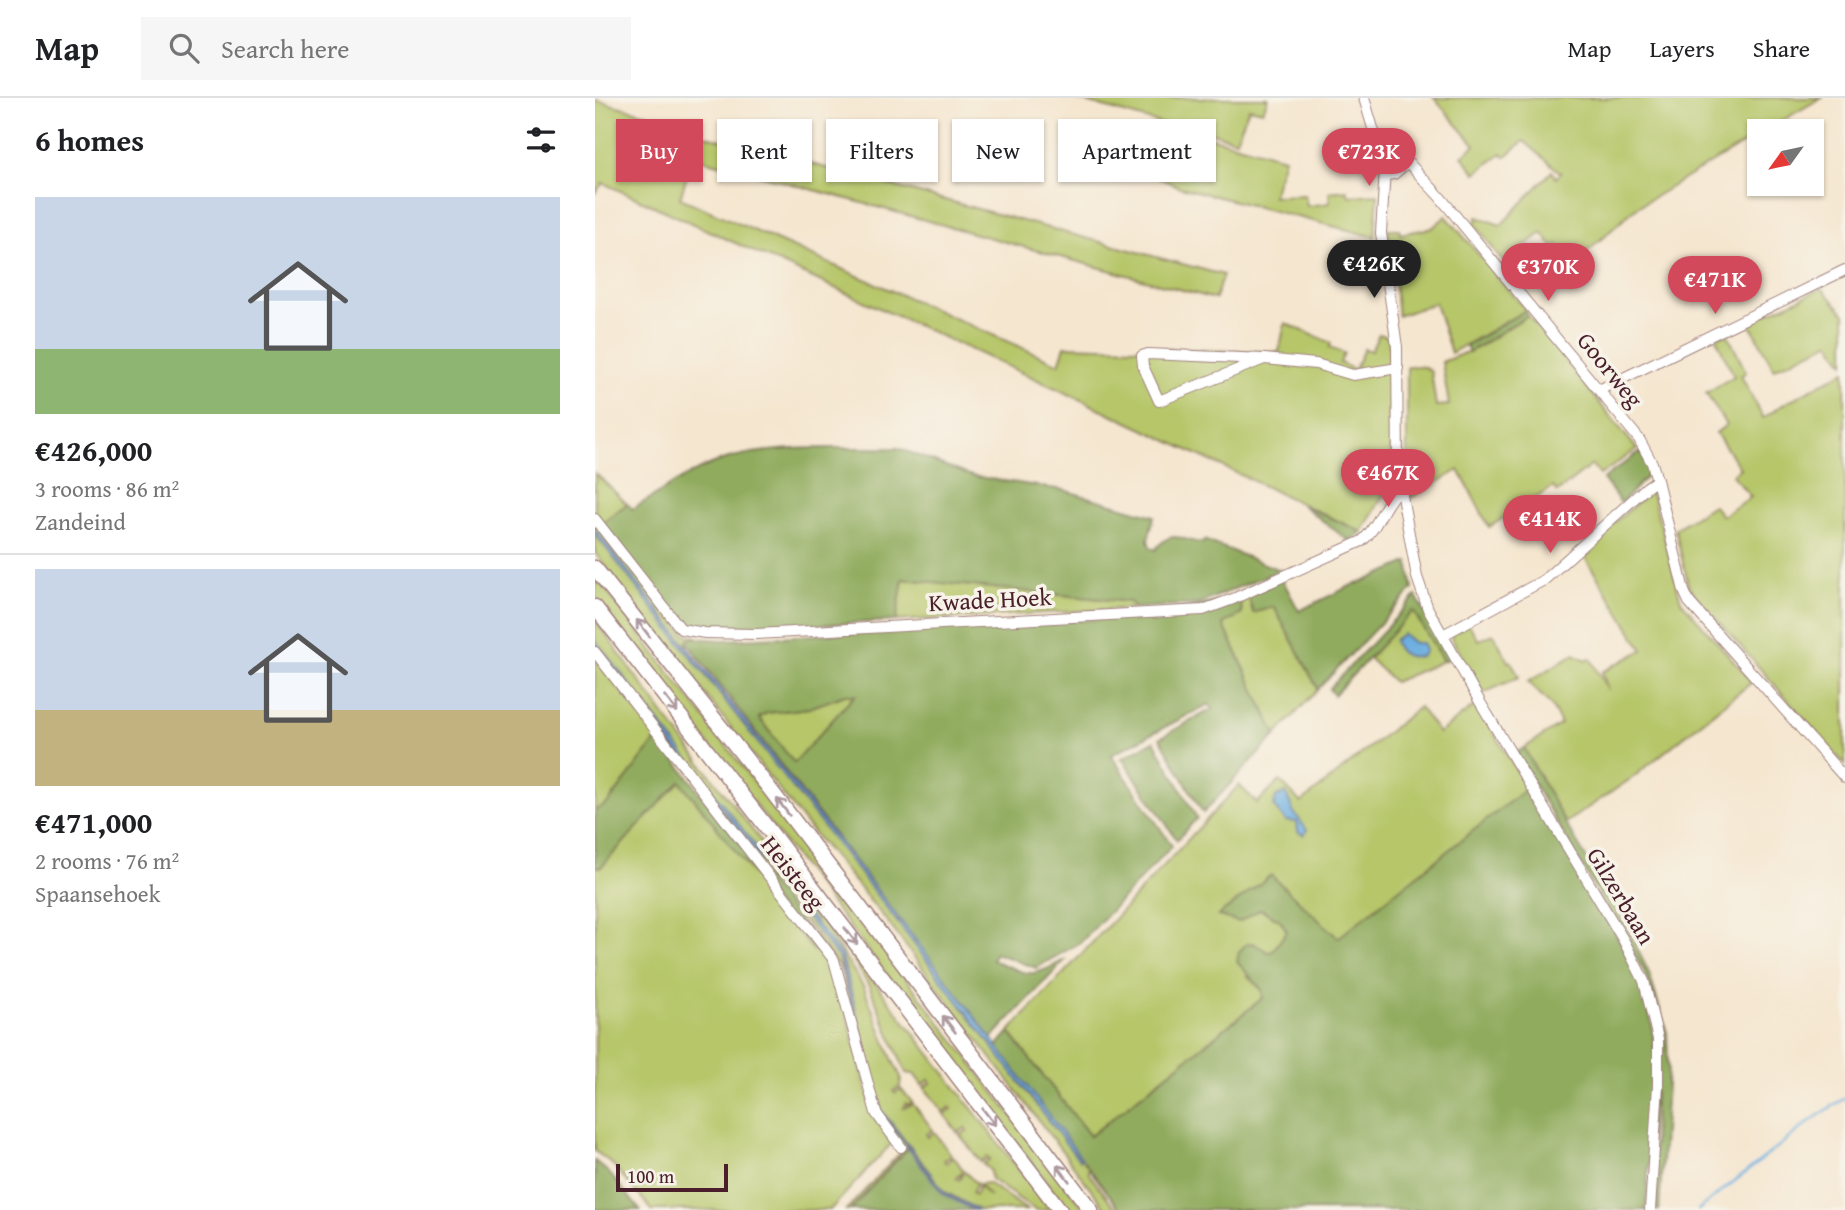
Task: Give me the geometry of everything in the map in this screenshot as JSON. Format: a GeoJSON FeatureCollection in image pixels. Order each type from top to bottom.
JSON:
{"type":"FeatureCollection","features":[{"type":"Feature","properties":{"kind":"highway"},"geometry":{"type":"LineString","coordinates":[[595,568],[769,788],[1091,1210]]}},
{"type":"Feature","properties":{"kind":"highway"},"geometry":{"type":"LineString","coordinates":[[595,607],[1060,1210]]}},
{"type":"Feature","properties":{"kind":"street","name":"Gilzerbaan"},"geometry":{"type":"LineString","coordinates":[[1364,98],[1379,142],[1386,175],[1381,233],[1398,368],[1397,460],[1417,577],[1429,609],[1495,729],[1625,941],[1644,981],[1655,1022],[1659,1053],[1650,1210]]}},
{"type":"Feature","properties":{"kind":"street","name":"Goorweg"},"geometry":{"type":"LineString","coordinates":[[1379,142],[1392,145],[1408,162],[1639,439],[1652,463],[1689,603],[1845,778]]}},
{"type":"Feature","properties":{"kind":"street"},"geometry":{"type":"LineString","coordinates":[[1386,175],[1394,174],[1408,162]]}},
{"type":"Feature","properties":{"kind":"street"},"geometry":{"type":"LineString","coordinates":[[1599,390],[1845,270]]}},
{"type":"Feature","properties":{"kind":"street"},"geometry":{"type":"LineString","coordinates":[[1264,359],[1159,401],[1143,366],[1142,356],[1148,354],[1264,359],[1316,364],[1353,375],[1398,368]]}},
{"type":"Feature","properties":{"kind":"street"},"geometry":{"type":"LineString","coordinates":[[1443,635],[1544,580],[1657,480]]}},
{"type":"Feature","properties":{"kind":"street","name":"Kwade Hoek"},"geometry":{"type":"LineString","coordinates":[[595,519],[681,629],[705,633],[756,634],[1208,609],[1362,541],[1371,532],[1393,494],[1400,488]]}},
{"type":"Feature","properties":{"kind":"street","name":"Heisteeg"},"geometry":{"type":"LineString","coordinates":[[595,652],[834,960],[876,1113],[901,1147]]}},
{"type":"Feature","properties":{"kind":"green space"},"geometry":{"type":"Polygon","coordinates":[[[1072,98],[1268,98],[1263,111],[1249,108],[1236,140],[1216,134],[1216,119],[1146,119],[1072,98]]]}},
{"type":"Feature","properties":{"kind":"green space"},"geometry":{"type":"Polygon","coordinates":[[[1434,98],[1821,98],[1785,119],[1747,119],[1747,141],[1636,208],[1568,266],[1558,254],[1562,250],[1558,244],[1553,247],[1542,233],[1503,262],[1475,224],[1477,217],[1501,225],[1552,171],[1556,178],[1561,173],[1524,141],[1505,157],[1502,153],[1476,173],[1462,156],[1475,145],[1434,98]]]}},
{"type":"Feature","properties":{"kind":"green space"},"geometry":{"type":"Polygon","coordinates":[[[595,100],[666,119],[616,119],[616,182],[685,182],[680,198],[1059,364],[1065,346],[1279,352],[1285,323],[1331,343],[1329,348],[1344,353],[1340,363],[1354,370],[1364,349],[1371,351],[1379,334],[1389,337],[1391,477],[1387,489],[1362,532],[1062,391],[603,183],[595,193],[595,100]]]}},
{"type":"Feature","properties":{"kind":"green space"},"geometry":{"type":"Polygon","coordinates":[[[703,135],[717,139],[717,164],[703,160],[703,135]]]}},
{"type":"Feature","properties":{"kind":"green space"},"geometry":{"type":"Polygon","coordinates":[[[1216,139],[1284,158],[1273,196],[1305,195],[1307,206],[1330,203],[1329,192],[1347,190],[1349,196],[1378,194],[1375,237],[1168,182],[1216,182],[1216,139]]]}},
{"type":"Feature","properties":{"kind":"green space"},"geometry":{"type":"Polygon","coordinates":[[[812,164],[826,168],[826,182],[878,182],[1223,275],[1215,299],[785,182],[812,182],[812,164]]]}},
{"type":"Feature","properties":{"kind":"green space"},"geometry":{"type":"Polygon","coordinates":[[[1446,216],[1526,310],[1451,353],[1435,303],[1398,316],[1388,229],[1399,229],[1400,234],[1432,228],[1446,216]]]}},
{"type":"Feature","properties":{"kind":"green space"},"geometry":{"type":"Polygon","coordinates":[[[1822,288],[1845,314],[1845,363],[1831,342],[1774,369],[1749,322],[1822,288]]]}},
{"type":"Feature","properties":{"kind":"green space"},"geometry":{"type":"Polygon","coordinates":[[[1526,310],[1528,315],[1469,352],[1466,346],[1526,310]]]}},
{"type":"Feature","properties":{"kind":"green space"},"geometry":{"type":"Polygon","coordinates":[[[1528,315],[1637,449],[1600,475],[1592,465],[1557,492],[1553,487],[1489,527],[1459,470],[1411,498],[1407,471],[1407,368],[1425,367],[1431,372],[1436,406],[1449,405],[1442,362],[1477,348],[1528,315]]]}},
{"type":"Feature","properties":{"kind":"green space"},"geometry":{"type":"Polygon","coordinates":[[[1727,333],[1746,372],[1741,376],[1763,418],[1845,371],[1845,765],[1689,588],[1675,529],[1713,505],[1722,516],[1751,497],[1732,475],[1740,468],[1716,433],[1726,425],[1706,393],[1734,376],[1716,338],[1727,333]]]}},
{"type":"Feature","properties":{"kind":"green space"},"geometry":{"type":"Polygon","coordinates":[[[898,448],[972,476],[1063,490],[1154,516],[1148,540],[1150,547],[1155,550],[1172,537],[1203,543],[1204,540],[1280,570],[1198,604],[1135,608],[1130,602],[903,579],[896,621],[714,629],[692,626],[679,620],[602,523],[627,504],[633,509],[692,473],[729,458],[792,449],[898,448]]]}},
{"type":"Feature","properties":{"kind":"green space"},"geometry":{"type":"Polygon","coordinates":[[[1641,451],[1650,473],[1621,503],[1603,479],[1641,451]]]}},
{"type":"Feature","properties":{"kind":"green space"},"geometry":{"type":"Polygon","coordinates":[[[595,473],[627,504],[602,523],[595,513],[595,473]]]}},
{"type":"Feature","properties":{"kind":"green space"},"geometry":{"type":"Polygon","coordinates":[[[1650,492],[1681,601],[1752,682],[1632,778],[1565,823],[1524,748],[1561,724],[1551,705],[1528,682],[1574,654],[1586,660],[1590,658],[1608,690],[1602,672],[1643,650],[1581,551],[1650,492]]]}},
{"type":"Feature","properties":{"kind":"green space"},"geometry":{"type":"Polygon","coordinates":[[[1302,505],[1362,532],[1349,541],[1302,505]]]}},
{"type":"Feature","properties":{"kind":"green space"},"geometry":{"type":"Polygon","coordinates":[[[595,522],[685,634],[698,637],[687,646],[595,529],[595,522]]]}},
{"type":"Feature","properties":{"kind":"green space"},"geometry":{"type":"Polygon","coordinates":[[[595,534],[1072,1151],[1080,1160],[1082,1157],[1091,1169],[1088,1170],[1089,1174],[1117,1210],[1107,1210],[883,916],[806,824],[595,553],[595,534]]]}},
{"type":"Feature","properties":{"kind":"green space"},"geometry":{"type":"Polygon","coordinates":[[[1408,562],[1413,589],[1318,689],[1274,607],[1253,613],[1248,595],[1282,579],[1299,611],[1356,583],[1408,562]]]}},
{"type":"Feature","properties":{"kind":"green space"},"geometry":{"type":"Polygon","coordinates":[[[595,576],[1085,1210],[1068,1210],[595,597],[595,576]]]}},
{"type":"Feature","properties":{"kind":"green space"},"geometry":{"type":"Polygon","coordinates":[[[903,579],[1130,602],[1135,608],[896,621],[903,579]]]}},
{"type":"Feature","properties":{"kind":"green space"},"geometry":{"type":"Polygon","coordinates":[[[1248,595],[1274,607],[1318,689],[1276,735],[1223,624],[1242,614],[1240,598],[1248,595]]]}},
{"type":"Feature","properties":{"kind":"green space"},"geometry":{"type":"Polygon","coordinates":[[[1416,596],[1451,658],[1443,661],[1413,611],[1334,695],[1329,689],[1416,596]]]}},
{"type":"Feature","properties":{"kind":"green space"},"geometry":{"type":"Polygon","coordinates":[[[1240,598],[1242,614],[1223,624],[1276,735],[1203,813],[1160,738],[1212,709],[1209,704],[1111,755],[1172,846],[1081,942],[1036,968],[995,953],[992,960],[1029,973],[1044,970],[1066,959],[991,1039],[687,642],[691,638],[723,640],[1142,617],[1240,598]],[[845,695],[809,708],[767,713],[759,718],[794,763],[855,695],[845,695]]]}},
{"type":"Feature","properties":{"kind":"green space"},"geometry":{"type":"Polygon","coordinates":[[[1413,610],[1443,661],[1394,682],[1369,658],[1413,610]]]}},
{"type":"Feature","properties":{"kind":"green space"},"geometry":{"type":"Polygon","coordinates":[[[595,620],[667,719],[824,923],[864,988],[901,1077],[900,1087],[893,1091],[895,1093],[901,1089],[912,1102],[908,1105],[906,1103],[904,1108],[913,1104],[933,1130],[926,1134],[928,1137],[934,1132],[952,1156],[944,1160],[946,1163],[954,1157],[963,1170],[956,1178],[959,1180],[959,1176],[965,1172],[977,1184],[972,1193],[975,1195],[979,1186],[990,1197],[979,1184],[988,1183],[1027,1210],[978,1210],[945,1193],[882,1111],[842,957],[595,640],[595,620]]]}},
{"type":"Feature","properties":{"kind":"green space"},"geometry":{"type":"Polygon","coordinates":[[[1469,624],[1478,640],[1494,634],[1519,677],[1484,693],[1451,638],[1453,633],[1469,624]]]}},
{"type":"Feature","properties":{"kind":"green space"},"geometry":{"type":"Polygon","coordinates":[[[595,646],[838,957],[880,1111],[908,1148],[851,1210],[846,1210],[901,1152],[880,1116],[840,968],[595,646]]]}},
{"type":"Feature","properties":{"kind":"green space"},"geometry":{"type":"Polygon","coordinates":[[[595,658],[658,738],[608,803],[595,811],[595,658]]]}},
{"type":"Feature","properties":{"kind":"green space"},"geometry":{"type":"Polygon","coordinates":[[[845,695],[855,695],[794,763],[759,718],[767,713],[809,708],[845,695]]]}},
{"type":"Feature","properties":{"kind":"green space"},"geometry":{"type":"Polygon","coordinates":[[[1477,704],[1527,788],[1337,939],[1271,876],[1219,915],[1239,921],[1260,909],[1280,920],[1287,931],[1272,952],[1268,952],[1247,976],[1262,990],[1263,998],[1090,1136],[1009,1032],[1239,785],[1257,803],[1280,781],[1301,803],[1419,707],[1439,733],[1477,704]]]}},
{"type":"Feature","properties":{"kind":"green space"},"geometry":{"type":"Polygon","coordinates":[[[658,738],[824,952],[813,950],[680,781],[601,867],[595,867],[595,811],[608,803],[658,738]]]}},
{"type":"Feature","properties":{"kind":"green space"},"geometry":{"type":"Polygon","coordinates":[[[1154,741],[1197,818],[1177,840],[1122,758],[1154,741]]]}},
{"type":"Feature","properties":{"kind":"green space"},"geometry":{"type":"Polygon","coordinates":[[[1524,748],[1632,938],[1649,973],[1667,1033],[1668,1068],[1659,1210],[1652,1210],[1657,1019],[1653,996],[1643,970],[1516,753],[1524,748]]]}},
{"type":"Feature","properties":{"kind":"green space"},"geometry":{"type":"Polygon","coordinates":[[[680,781],[813,950],[824,952],[833,963],[874,1117],[892,1143],[830,1210],[652,1210],[611,1163],[595,1151],[595,867],[601,867],[680,781]]]}},
{"type":"Feature","properties":{"kind":"green space"},"geometry":{"type":"Polygon","coordinates":[[[1527,788],[1621,943],[1640,981],[1652,1024],[1655,1059],[1646,1210],[1121,1210],[996,1047],[1009,1032],[1090,1136],[1263,998],[1262,990],[1237,962],[1239,952],[1246,944],[1253,943],[1272,952],[1287,931],[1280,920],[1261,909],[1239,922],[1218,916],[1271,875],[1338,938],[1527,788]]]}},
{"type":"Feature","properties":{"kind":"green space"},"geometry":{"type":"Polygon","coordinates":[[[842,940],[1050,1210],[1035,1210],[991,1179],[990,1170],[983,1164],[990,1159],[987,1157],[981,1162],[960,1135],[967,1131],[965,1128],[958,1133],[944,1114],[952,1109],[950,1107],[943,1112],[924,1087],[931,1083],[929,1080],[922,1085],[914,1074],[906,1073],[870,988],[842,940]]]}},
{"type":"Feature","properties":{"kind":"green space"},"geometry":{"type":"Polygon","coordinates":[[[910,1146],[944,1191],[978,1210],[850,1210],[910,1146]]]}},
{"type":"Feature","properties":{"kind":"green space"},"geometry":{"type":"Polygon","coordinates":[[[595,1161],[609,1173],[640,1210],[595,1210],[595,1161]]]}},
{"type":"Feature","properties":{"kind":"water"},"geometry":{"type":"Polygon","coordinates":[[[595,529],[963,1001],[1082,1159],[1072,1151],[595,534],[595,529]]]}},
{"type":"Feature","properties":{"kind":"water"},"geometry":{"type":"Polygon","coordinates":[[[1403,634],[1414,643],[1422,643],[1425,649],[1422,656],[1408,656],[1398,649],[1394,640],[1403,634]]]}},
{"type":"Feature","properties":{"kind":"water"},"geometry":{"type":"Polygon","coordinates":[[[595,640],[842,957],[882,1111],[945,1193],[978,1210],[943,1194],[880,1111],[840,960],[595,646],[595,640]]]}},
{"type":"Feature","properties":{"kind":"water"},"geometry":{"type":"Polygon","coordinates":[[[1286,793],[1293,811],[1307,830],[1304,835],[1298,832],[1297,822],[1286,821],[1274,807],[1276,797],[1286,793]]]}},
{"type":"Feature","properties":{"kind":"waterway"},"geometry":{"type":"LineString","coordinates":[[1698,1210],[1813,1119],[1845,1098]]}}]}
